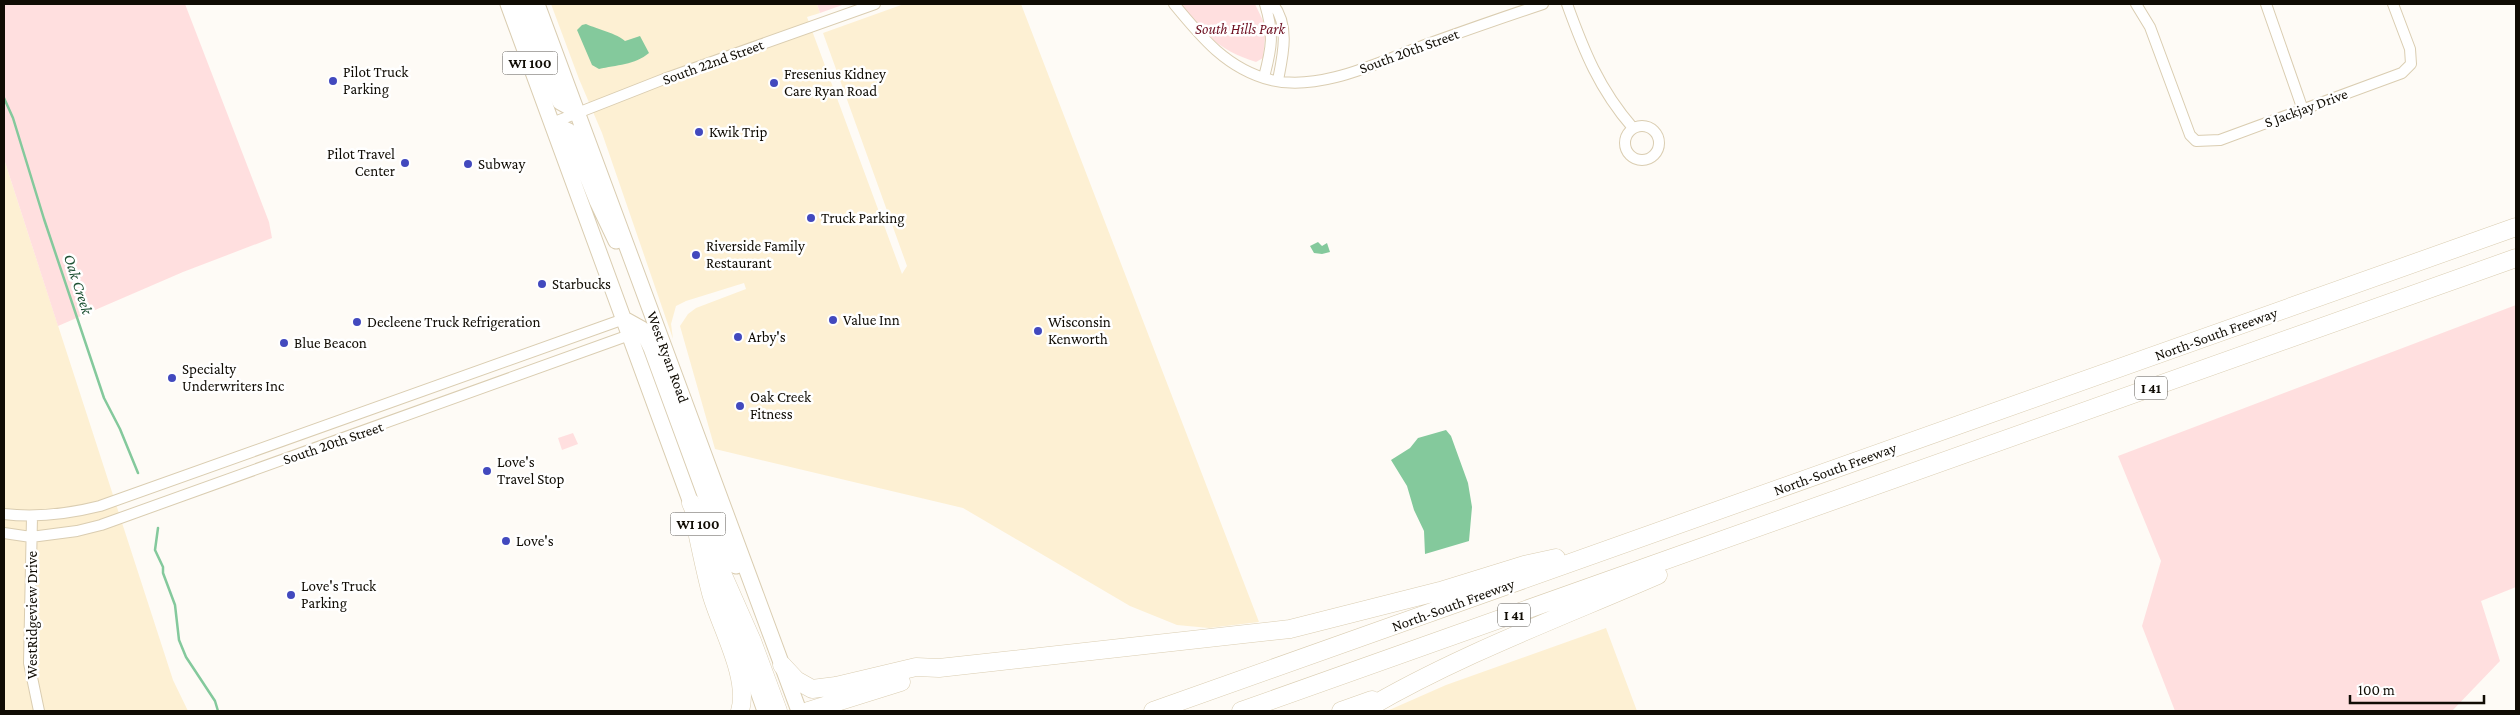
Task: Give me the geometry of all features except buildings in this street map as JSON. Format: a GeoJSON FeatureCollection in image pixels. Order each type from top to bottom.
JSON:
{"type":"FeatureCollection","features":[{"type":"Feature","properties":{"kind":"highway","name":"North-South Freeway"},"geometry":{"type":"LineString","coordinates":[[1153,711],[2516,227]]}},
{"type":"Feature","properties":{"kind":"highway","name":"North-South Freeway"},"geometry":{"type":"LineString","coordinates":[[1241,711],[2516,258]]}},
{"type":"Feature","properties":{"kind":"highway"},"geometry":{"type":"LineString","coordinates":[[691,503],[711,593],[742,684],[743,701],[740,711]]}},
{"type":"Feature","properties":{"kind":"highway"},"geometry":{"type":"LineString","coordinates":[[691,503],[752,641],[778,711]]}},
{"type":"Feature","properties":{"kind":"highway"},"geometry":{"type":"LineString","coordinates":[[1363,711],[1394,693],[1507,638],[1590,605],[1786,518]]}},
{"type":"Feature","properties":{"kind":"highway"},"geometry":{"type":"LineString","coordinates":[[782,665],[796,680],[812,689],[836,686],[916,667],[939,668],[1290,629],[1440,591],[1524,565],[1622,544]]}},
{"type":"Feature","properties":{"kind":"highway"},"geometry":{"type":"LineString","coordinates":[[808,711],[870,690],[918,677],[939,668]]}},
{"type":"Feature","properties":{"kind":"highway"},"geometry":{"type":"LineString","coordinates":[[1341,711],[1394,693]]}},
{"type":"Feature","properties":{"kind":"main road","name":"West Ryan Road"},"geometry":{"type":"LineString","coordinates":[[508,4],[624,319]]}},
{"type":"Feature","properties":{"kind":"main road"},"geometry":{"type":"LineString","coordinates":[[521,4],[560,102],[578,112]]}},
{"type":"Feature","properties":{"kind":"main road","name":"West Ryan Road"},"geometry":{"type":"LineString","coordinates":[[537,4],[799,711]]}},
{"type":"Feature","properties":{"kind":"main road"},"geometry":{"type":"LineString","coordinates":[[552,123],[569,131],[597,201],[624,257],[637,274]]}},
{"type":"Feature","properties":{"kind":"main road"},"geometry":{"type":"LineString","coordinates":[[624,319],[636,324],[636,333],[651,348],[715,522],[740,573],[763,613]]}},
{"type":"Feature","properties":{"kind":"main road","name":"West Ryan Road"},"geometry":{"type":"LineString","coordinates":[[636,333],[691,503],[765,711]]}},
{"type":"Feature","properties":{"kind":"street","name":"South 22nd Street"},"geometry":{"type":"LineString","coordinates":[[552,123],[875,4]]}},
{"type":"Feature","properties":{"kind":"street"},"geometry":{"type":"LineString","coordinates":[[1174,4],[1198,34],[1223,58],[1236,66],[1271,79]]}},
{"type":"Feature","properties":{"kind":"street"},"geometry":{"type":"LineString","coordinates":[[1264,4],[1272,28],[1271,79]]}},
{"type":"Feature","properties":{"kind":"street"},"geometry":{"type":"LineString","coordinates":[[1271,79],[1284,55],[1284,32],[1278,10],[1273,4]]}},
{"type":"Feature","properties":{"kind":"street","name":"South 20th Street"},"geometry":{"type":"LineString","coordinates":[[1271,79],[1317,80],[1340,76],[1544,4]]}},
{"type":"Feature","properties":{"kind":"street"},"geometry":{"type":"LineString","coordinates":[[1567,4],[1597,79],[1633,128]]}},
{"type":"Feature","properties":{"kind":"street","name":"S Jackjay Drive"},"geometry":{"type":"LineString","coordinates":[[2136,4],[2150,27],[2184,121],[2190,135],[2196,141],[2220,140],[2402,73],[2411,64],[2410,49],[2393,4]]}},
{"type":"Feature","properties":{"kind":"street"},"geometry":{"type":"LineString","coordinates":[[2266,4],[2303,110]]}},
{"type":"Feature","properties":{"kind":"street","name":"South 20th Street"},"geometry":{"type":"LineString","coordinates":[[4,514],[32,517],[71,513],[100,506],[624,319]]}},
{"type":"Feature","properties":{"kind":"street","name":"South 20th Street"},"geometry":{"type":"LineString","coordinates":[[4,533],[31,537],[77,531],[101,525],[636,333],[654,319]]}},
{"type":"Feature","properties":{"kind":"street","name":"WestRidgeview Drive"},"geometry":{"type":"LineString","coordinates":[[32,517],[29,663],[38,711]]}},
{"type":"Feature","properties":{"kind":"shaded area"},"geometry":{"type":"Polygon","coordinates":[[[551,4],[817,4],[820,13],[807,17],[902,274],[907,266],[823,33],[904,4],[1021,4],[1259,622],[1209,628],[1177,625],[1130,606],[963,508],[715,449],[680,326],[688,314],[696,308],[746,289],[744,283],[686,301],[676,306],[671,324],[673,339],[602,133],[579,79],[551,4]]]}},
{"type":"Feature","properties":{"kind":"shaded area"},"geometry":{"type":"Polygon","coordinates":[[[586,24],[622,38],[625,41],[640,36],[649,53],[632,62],[599,69],[592,65],[577,30],[586,24]]]}},
{"type":"Feature","properties":{"kind":"shaded area"},"geometry":{"type":"Polygon","coordinates":[[[4,159],[173,680],[188,711],[4,711],[4,159]]]}},
{"type":"Feature","properties":{"kind":"shaded area"},"geometry":{"type":"Polygon","coordinates":[[[1318,242],[1322,246],[1327,243],[1330,252],[1314,253],[1310,246],[1318,242]]]}},
{"type":"Feature","properties":{"kind":"shaded area"},"geometry":{"type":"Polygon","coordinates":[[[1446,430],[1451,436],[1468,483],[1472,507],[1469,541],[1425,554],[1424,531],[1414,510],[1407,486],[1391,460],[1410,448],[1418,438],[1446,430]]]}},
{"type":"Feature","properties":{"kind":"shaded area"},"geometry":{"type":"Polygon","coordinates":[[[1606,628],[1637,711],[1387,711],[1446,685],[1606,628]]]}},
{"type":"Feature","properties":{"kind":"green space"},"geometry":{"type":"Polygon","coordinates":[[[4,4],[185,4],[269,222],[272,238],[183,272],[58,326],[4,159],[4,4]]]}},
{"type":"Feature","properties":{"kind":"green space"},"geometry":{"type":"Polygon","coordinates":[[[817,4],[845,4],[820,13],[817,4]]]}},
{"type":"Feature","properties":{"kind":"green space","name":"South Hills Park"},"geometry":{"type":"Polygon","coordinates":[[[1179,4],[1255,4],[1266,27],[1263,58],[1256,62],[1221,46],[1179,4]]]}},
{"type":"Feature","properties":{"kind":"green space"},"geometry":{"type":"Polygon","coordinates":[[[2516,305],[2516,587],[2481,601],[2500,661],[2452,711],[2175,711],[2142,626],[2161,561],[2118,456],[2516,305]]]}},
{"type":"Feature","properties":{"kind":"green space"},"geometry":{"type":"Polygon","coordinates":[[[573,433],[578,444],[562,450],[558,438],[573,433]]]}},
{"type":"Feature","properties":{"kind":"waterway","name":"Oak Creek"},"geometry":{"type":"LineString","coordinates":[[4,98],[13,118],[44,219],[104,398],[120,429],[138,473]]}},
{"type":"Feature","properties":{"kind":"waterway","name":"Oak Creek"},"geometry":{"type":"LineString","coordinates":[[158,528],[155,550],[163,567],[163,573],[175,605],[179,640],[186,657],[215,701],[218,711]]}},
{"type":"Feature","properties":{"kind":"place","name":"Pilot Truck Parking"},"geometry":{"type":"Point","coordinates":[333,81]}},
{"type":"Feature","properties":{"kind":"place","name":"Fresenius Kidney Care Ryan Road"},"geometry":{"type":"Point","coordinates":[774,83]}},
{"type":"Feature","properties":{"kind":"place","name":"Kwik Trip"},"geometry":{"type":"Point","coordinates":[699,132]}},
{"type":"Feature","properties":{"kind":"place","name":"Pilot Travel Center"},"geometry":{"type":"Point","coordinates":[405,163]}},
{"type":"Feature","properties":{"kind":"place","name":"Subway"},"geometry":{"type":"Point","coordinates":[468,164]}},
{"type":"Feature","properties":{"kind":"place","name":"Truck Parking"},"geometry":{"type":"Point","coordinates":[811,218]}},
{"type":"Feature","properties":{"kind":"place","name":"Riverside Family Restaurant"},"geometry":{"type":"Point","coordinates":[696,255]}},
{"type":"Feature","properties":{"kind":"place","name":"Starbucks"},"geometry":{"type":"Point","coordinates":[542,284]}},
{"type":"Feature","properties":{"kind":"place","name":"Value Inn"},"geometry":{"type":"Point","coordinates":[833,320]}},
{"type":"Feature","properties":{"kind":"place","name":"Decleene Truck Refrigeration"},"geometry":{"type":"Point","coordinates":[357,322]}},
{"type":"Feature","properties":{"kind":"place","name":"Wisconsin Kenworth"},"geometry":{"type":"Point","coordinates":[1038,331]}},
{"type":"Feature","properties":{"kind":"place","name":"Arby's"},"geometry":{"type":"Point","coordinates":[738,337]}},
{"type":"Feature","properties":{"kind":"place","name":"Blue Beacon"},"geometry":{"type":"Point","coordinates":[284,343]}},
{"type":"Feature","properties":{"kind":"place","name":"Specialty Underwriters Inc"},"geometry":{"type":"Point","coordinates":[172,378]}},
{"type":"Feature","properties":{"kind":"place","name":"Oak Creek Fitness"},"geometry":{"type":"Point","coordinates":[740,406]}},
{"type":"Feature","properties":{"kind":"place","name":"Love's Travel Stop"},"geometry":{"type":"Point","coordinates":[487,471]}},
{"type":"Feature","properties":{"kind":"place","name":"Love's"},"geometry":{"type":"Point","coordinates":[506,541]}},
{"type":"Feature","properties":{"kind":"place","name":"Love's Truck Parking"},"geometry":{"type":"Point","coordinates":[291,595]}}]}
